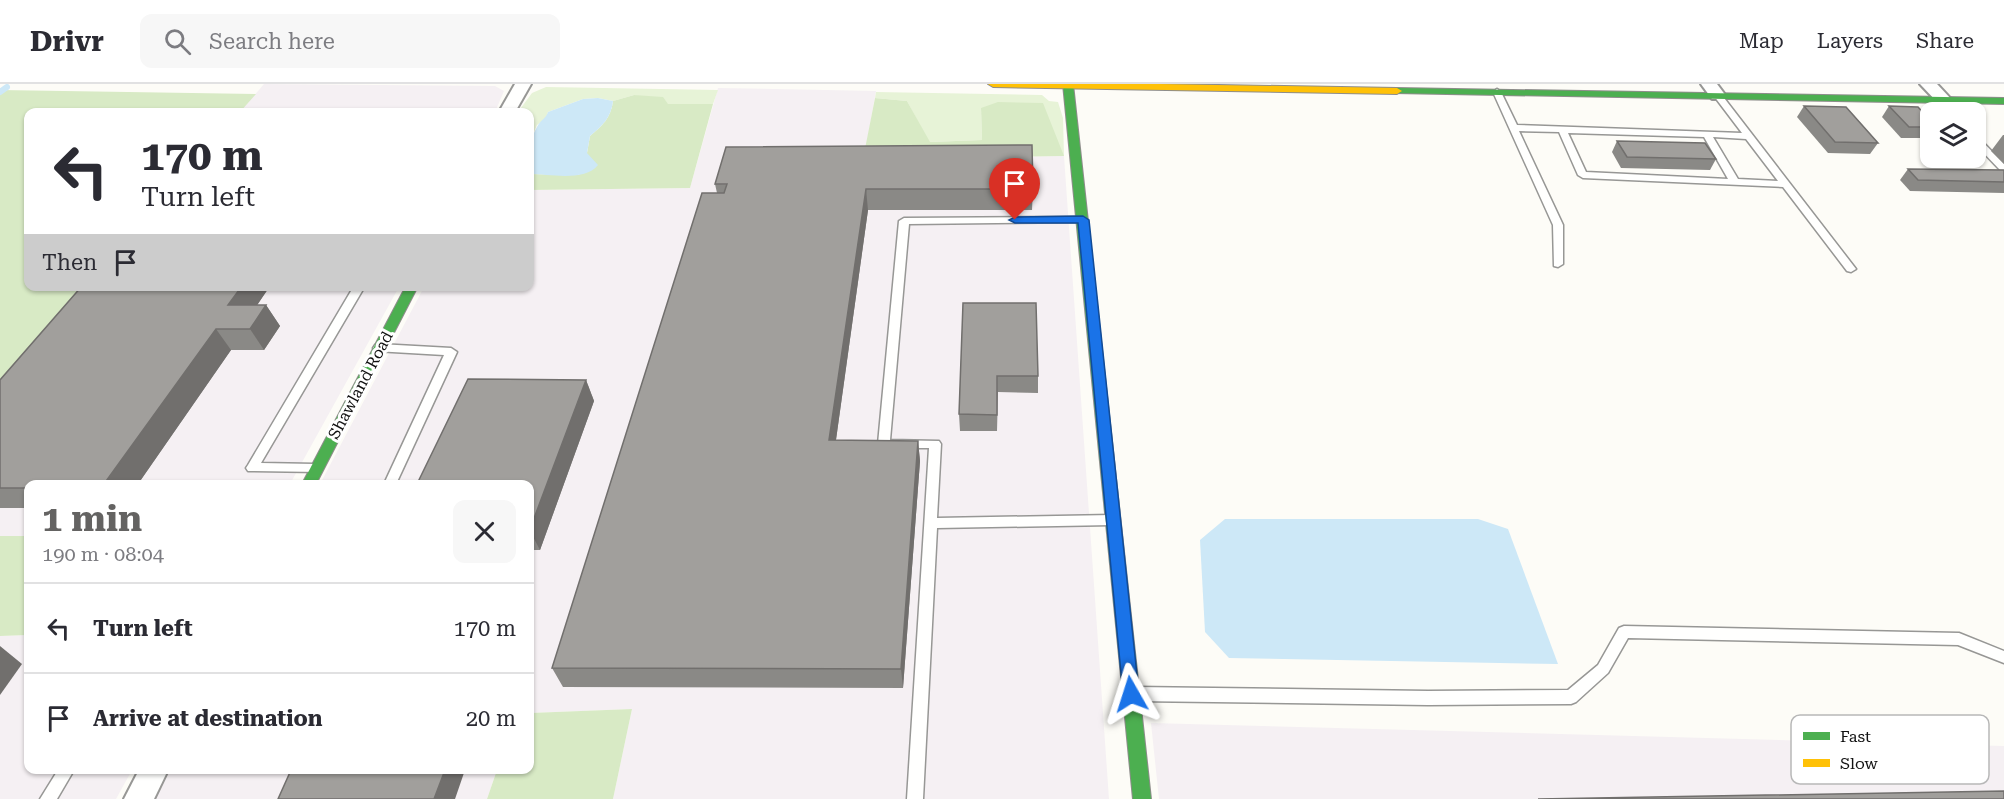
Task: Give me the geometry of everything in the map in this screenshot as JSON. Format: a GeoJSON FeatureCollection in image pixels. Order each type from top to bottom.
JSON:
{"type":"FeatureCollection","features":[{"type":"Feature","properties":{"kind":"main road"},"geometry":{"type":"LineString","coordinates":[[993,84],[1713,90],[1920,104]]}},
{"type":"Feature","properties":{"kind":"main road"},"geometry":{"type":"LineString","coordinates":[[1069,85],[1142,799]]}},
{"type":"Feature","properties":{"kind":"main road"},"geometry":{"type":"LineString","coordinates":[[1986,103],[2004,101]]}},
{"type":"Feature","properties":{"kind":"main road","name":"Shawland Road"},"geometry":{"type":"LineString","coordinates":[[311,480],[409,291]]}},
{"type":"Feature","properties":{"kind":"street"},"geometry":{"type":"LineString","coordinates":[[509,108],[523,84]]}},
{"type":"Feature","properties":{"kind":"street"},"geometry":{"type":"LineString","coordinates":[[1928,84],[1945,102]]}},
{"type":"Feature","properties":{"kind":"street"},"geometry":{"type":"LineString","coordinates":[[139,799],[152,774]]}},
{"type":"Feature","properties":{"kind":"lane"},"geometry":{"type":"LineString","coordinates":[[1495,88],[1558,225],[1558,264]]}},
{"type":"Feature","properties":{"kind":"lane"},"geometry":{"type":"LineString","coordinates":[[1713,90],[1851,269]]}},
{"type":"Feature","properties":{"kind":"lane"},"geometry":{"type":"LineString","coordinates":[[1514,128],[1748,136]]}},
{"type":"Feature","properties":{"kind":"lane"},"geometry":{"type":"LineString","coordinates":[[1562,130],[1583,175],[1786,184]]}},
{"type":"Feature","properties":{"kind":"lane"},"geometry":{"type":"LineString","coordinates":[[1707,135],[1735,182]]}},
{"type":"Feature","properties":{"kind":"lane"},"geometry":{"type":"LineString","coordinates":[[1986,150],[2004,169]]}},
{"type":"Feature","properties":{"kind":"lane"},"geometry":{"type":"LineString","coordinates":[[915,799],[934,444],[884,444],[904,221],[1083,220]]}},
{"type":"Feature","properties":{"kind":"lane"},"geometry":{"type":"LineString","coordinates":[[316,469],[252,468],[357,291]]}},
{"type":"Feature","properties":{"kind":"lane"},"geometry":{"type":"LineString","coordinates":[[379,348],[450,352],[392,480]]}},
{"type":"Feature","properties":{"kind":"lane"},"geometry":{"type":"LineString","coordinates":[[930,523],[1114,520]]}},
{"type":"Feature","properties":{"kind":"lane"},"geometry":{"type":"LineString","coordinates":[[1131,694],[1428,698],[1571,697],[1604,669],[1624,632],[1959,639],[2004,657]]}},
{"type":"Feature","properties":{"kind":"lane"},"geometry":{"type":"LineString","coordinates":[[48,799],[64,774]]}},
{"type":"Feature","properties":{"kind":"shaded area"},"geometry":{"type":"Polygon","coordinates":[[[264,84],[495,86],[504,91],[497,108],[243,108],[264,84]]]}},
{"type":"Feature","properties":{"kind":"shaded area"},"geometry":{"type":"Polygon","coordinates":[[[718,88],[876,91],[864,159],[1064,156],[1109,799],[613,799],[632,709],[534,713],[534,480],[322,480],[422,291],[534,291],[534,190],[690,188],[718,88]]]}},
{"type":"Feature","properties":{"kind":"shaded area"},"geometry":{"type":"Polygon","coordinates":[[[88,291],[397,291],[292,480],[24,480],[24,536],[0,536],[0,392],[88,291]]]}},
{"type":"Feature","properties":{"kind":"shaded area"},"geometry":{"type":"Polygon","coordinates":[[[24,635],[24,774],[130,774],[116,799],[0,799],[0,636],[24,635]]]}},
{"type":"Feature","properties":{"kind":"shaded area"},"geometry":{"type":"Polygon","coordinates":[[[1151,723],[1791,740],[1791,784],[1989,784],[1989,746],[2004,746],[2004,799],[1159,799],[1151,723]]]}},
{"type":"Feature","properties":{"kind":"shaded area"},"geometry":{"type":"Polygon","coordinates":[[[167,774],[496,774],[487,799],[153,799],[167,774]]]}},
{"type":"Feature","properties":{"kind":"green space"},"geometry":{"type":"Polygon","coordinates":[[[546,87],[718,90],[713,104],[668,104],[634,95],[613,101],[598,98],[583,99],[548,112],[546,118],[537,125],[534,132],[534,108],[521,108],[532,93],[546,87]]]}},
{"type":"Feature","properties":{"kind":"green space"},"geometry":{"type":"Polygon","coordinates":[[[0,90],[256,94],[244,108],[24,108],[24,291],[88,291],[0,392],[0,90]]]}},
{"type":"Feature","properties":{"kind":"green space"},"geometry":{"type":"Polygon","coordinates":[[[876,92],[1042,95],[1049,101],[1058,102],[1063,118],[1064,156],[981,108],[982,140],[929,142],[907,101],[875,98],[876,92]]]}},
{"type":"Feature","properties":{"kind":"green space"},"geometry":{"type":"Polygon","coordinates":[[[634,95],[663,97],[668,104],[713,104],[690,188],[534,190],[534,174],[579,175],[590,136],[605,121],[613,101],[634,95]]]}},
{"type":"Feature","properties":{"kind":"green space"},"geometry":{"type":"Polygon","coordinates":[[[875,98],[907,101],[930,142],[982,140],[981,108],[998,102],[1043,103],[1064,156],[863,159],[875,98]]]}},
{"type":"Feature","properties":{"kind":"green space"},"geometry":{"type":"Polygon","coordinates":[[[0,536],[24,536],[24,635],[0,636],[0,536]]]}},
{"type":"Feature","properties":{"kind":"green space"},"geometry":{"type":"Polygon","coordinates":[[[632,709],[613,799],[487,799],[496,774],[534,774],[534,713],[632,709]]]}},
{"type":"Feature","properties":{"kind":"water"},"geometry":{"type":"Polygon","coordinates":[[[598,98],[613,101],[605,121],[590,136],[587,153],[598,165],[585,174],[556,176],[534,174],[534,133],[538,125],[548,112],[583,99],[598,98]]]}},
{"type":"Feature","properties":{"kind":"water"},"geometry":{"type":"Polygon","coordinates":[[[1225,519],[1478,519],[1508,529],[1558,664],[1229,658],[1205,632],[1200,540],[1225,519]]]}},
{"type":"Feature","properties":{"kind":"building"},"geometry":{"type":"Polygon","coordinates":[[[1804,106],[1846,107],[1878,143],[1835,142],[1804,106]]]}},
{"type":"Feature","properties":{"kind":"building"},"geometry":{"type":"Polygon","coordinates":[[[1889,106],[1918,107],[1920,127],[1909,127],[1889,106]]]}},
{"type":"Feature","properties":{"kind":"building"},"geometry":{"type":"Polygon","coordinates":[[[1617,141],[1705,143],[1716,159],[1627,157],[1617,141]]]}},
{"type":"Feature","properties":{"kind":"building"},"geometry":{"type":"Polygon","coordinates":[[[1032,145],[1033,189],[866,189],[829,440],[918,441],[901,669],[552,668],[702,193],[724,193],[727,184],[715,184],[726,147],[1032,145]]]}},
{"type":"Feature","properties":{"kind":"building"},"geometry":{"type":"Polygon","coordinates":[[[1908,169],[2004,170],[2004,182],[1918,180],[1908,169]]]}},
{"type":"Feature","properties":{"kind":"building"},"geometry":{"type":"Polygon","coordinates":[[[78,291],[238,291],[228,305],[266,305],[250,329],[216,329],[107,480],[24,480],[24,488],[0,488],[0,380],[78,291]]]}},
{"type":"Feature","properties":{"kind":"building"},"geometry":{"type":"Polygon","coordinates":[[[963,303],[1036,303],[1038,376],[997,376],[997,415],[959,414],[963,303]]]}},
{"type":"Feature","properties":{"kind":"building"},"geometry":{"type":"Polygon","coordinates":[[[468,379],[586,380],[534,518],[534,480],[419,480],[468,379]]]}},
{"type":"Feature","properties":{"kind":"building"},"geometry":{"type":"Polygon","coordinates":[[[289,774],[443,774],[434,799],[278,799],[289,774]]]}},
{"type":"Feature","properties":{"kind":"building"},"geometry":{"type":"Polygon","coordinates":[[[2004,791],[2004,799],[1538,799],[2004,791]]]}},
{"type":"Feature","properties":{"kind":"waterway"},"geometry":{"type":"LineString","coordinates":[[0,92],[7,87]]}},
{"type":"Feature","properties":{"kind":"traffic: fast"},"geometry":{"type":"LineString","coordinates":[[1068,84],[1142,799]]}},
{"type":"Feature","properties":{"kind":"traffic: fast"},"geometry":{"type":"LineString","coordinates":[[1397,91],[2004,101]]}},
{"type":"Feature","properties":{"kind":"traffic: fast"},"geometry":{"type":"LineString","coordinates":[[311,480],[409,291]]}},
{"type":"Feature","properties":{"kind":"traffic: slow"},"geometry":{"type":"LineString","coordinates":[[993,84],[1397,91]]}},
{"type":"Feature","properties":{"kind":"route"},"geometry":{"type":"LineString","coordinates":[[1015,220],[1083,220],[1131,694]]}}]}
